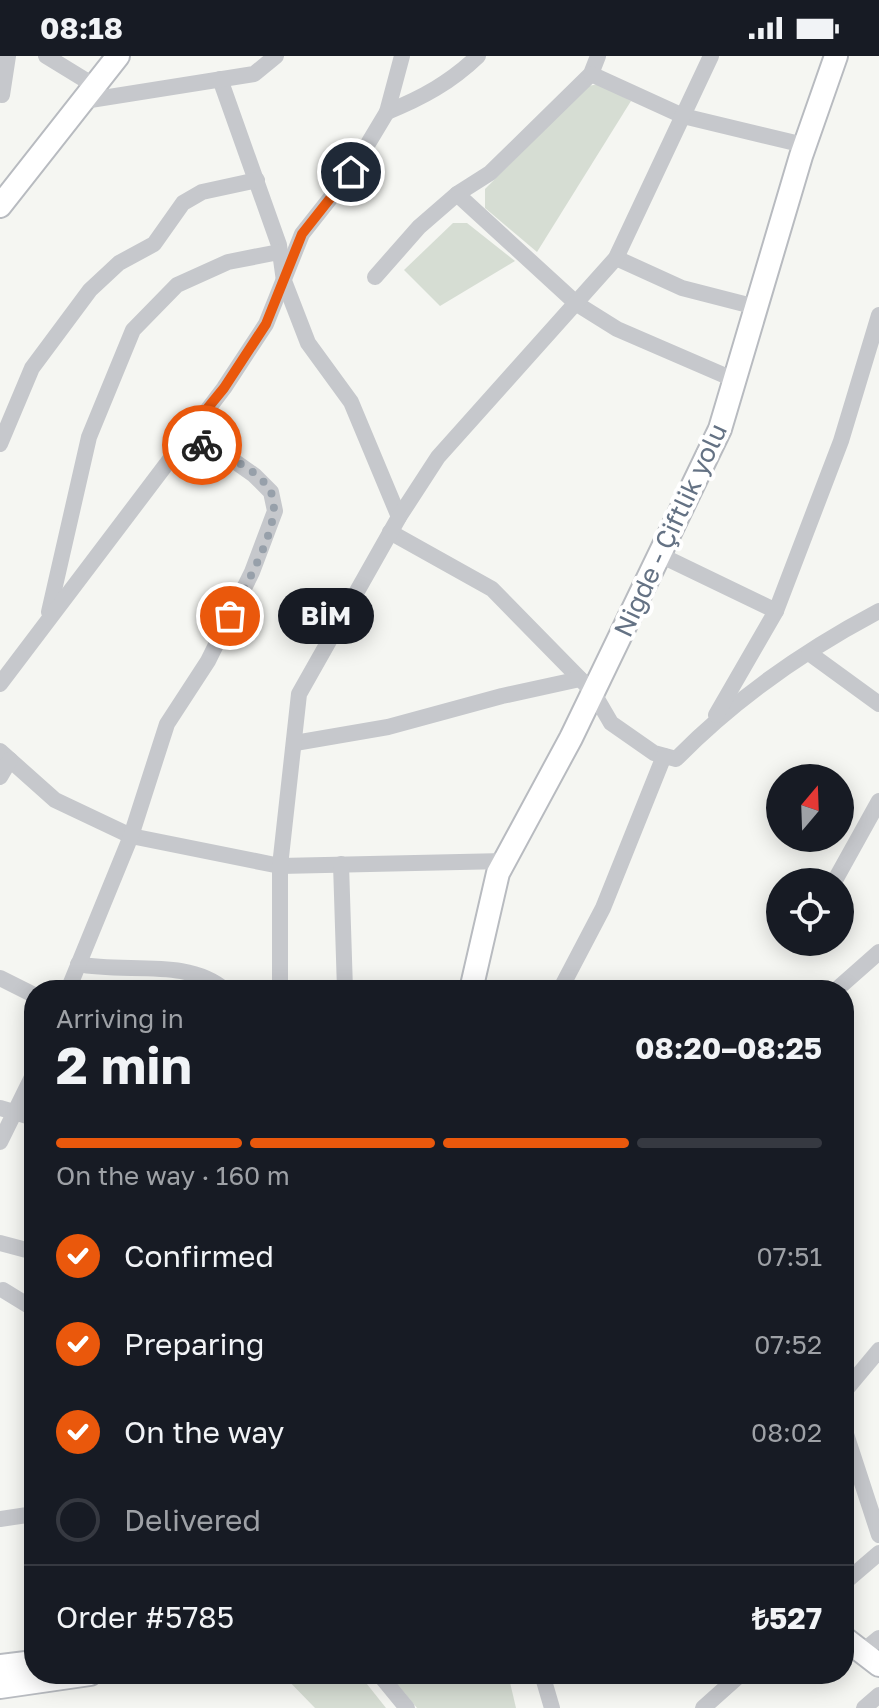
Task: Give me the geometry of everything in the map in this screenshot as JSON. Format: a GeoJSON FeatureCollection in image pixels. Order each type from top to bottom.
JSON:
{"type":"FeatureCollection","features":[{"type":"Feature","properties":{"kind":"main road"},"geometry":{"type":"LineString","coordinates":[[0,206],[118,56]]}},
{"type":"Feature","properties":{"kind":"main road","name":"Niğde - Çiftlik yolu"},"geometry":{"type":"LineString","coordinates":[[473,980],[498,873],[587,686],[660,555],[720,429],[804,145],[836,56]]}},
{"type":"Feature","properties":{"kind":"main road"},"geometry":{"type":"LineString","coordinates":[[0,1666],[24,1663]]}},
{"type":"Feature","properties":{"kind":"main road"},"geometry":{"type":"LineString","coordinates":[[0,1687],[24,1684]]}},
{"type":"Feature","properties":{"kind":"street"},"geometry":{"type":"LineString","coordinates":[[2,95],[8,56]]}},
{"type":"Feature","properties":{"kind":"street"},"geometry":{"type":"LineString","coordinates":[[46,56],[90,93],[254,74],[276,56]]}},
{"type":"Feature","properties":{"kind":"street"},"geometry":{"type":"LineString","coordinates":[[0,684],[224,388],[266,324],[302,234],[351,172],[387,112],[402,56]]}},
{"type":"Feature","properties":{"kind":"street"},"geometry":{"type":"LineString","coordinates":[[387,112],[423,98],[458,75],[478,56]]}},
{"type":"Feature","properties":{"kind":"street"},"geometry":{"type":"LineString","coordinates":[[375,277],[419,227],[457,194],[490,173],[591,74],[598,56]]}},
{"type":"Feature","properties":{"kind":"street"},"geometry":{"type":"LineString","coordinates":[[280,980],[280,866],[299,694],[390,532],[438,457],[616,258],[711,56]]}},
{"type":"Feature","properties":{"kind":"street"},"geometry":{"type":"LineString","coordinates":[[591,74],[683,116],[804,145]]}},
{"type":"Feature","properties":{"kind":"street"},"geometry":{"type":"LineString","coordinates":[[220,79],[257,180],[279,252],[284,281],[308,343],[351,402],[399,517]]}},
{"type":"Feature","properties":{"kind":"street"},"geometry":{"type":"LineString","coordinates":[[0,444],[32,368],[90,290],[119,263],[154,244],[183,203],[202,192],[257,180]]}},
{"type":"Feature","properties":{"kind":"street"},"geometry":{"type":"LineString","coordinates":[[457,194],[577,304],[617,329],[735,380]]}},
{"type":"Feature","properties":{"kind":"street"},"geometry":{"type":"LineString","coordinates":[[47,619],[89,437],[133,330],[177,285],[228,262],[279,252]]}},
{"type":"Feature","properties":{"kind":"street"},"geometry":{"type":"LineString","coordinates":[[616,258],[682,288],[756,307]]}},
{"type":"Feature","properties":{"kind":"street"},"geometry":{"type":"LineString","coordinates":[[711,724],[776,611],[841,441],[879,315]]}},
{"type":"Feature","properties":{"kind":"street"},"geometry":{"type":"LineString","coordinates":[[72,980],[131,836],[167,724],[208,661],[252,572],[275,511],[271,492],[254,475],[227,456],[184,437]]}},
{"type":"Feature","properties":{"kind":"street"},"geometry":{"type":"LineString","coordinates":[[390,532],[492,589],[587,686],[611,723],[654,753],[676,759],[711,724],[809,653],[879,611]]}},
{"type":"Feature","properties":{"kind":"street"},"geometry":{"type":"LineString","coordinates":[[660,555],[776,611]]}},
{"type":"Feature","properties":{"kind":"street"},"geometry":{"type":"LineString","coordinates":[[809,653],[879,704]]}},
{"type":"Feature","properties":{"kind":"street"},"geometry":{"type":"LineString","coordinates":[[295,743],[388,727],[502,696],[587,686]]}},
{"type":"Feature","properties":{"kind":"street"},"geometry":{"type":"LineString","coordinates":[[0,777],[5,756],[55,800],[131,836],[280,866],[505,861]]}},
{"type":"Feature","properties":{"kind":"street"},"geometry":{"type":"LineString","coordinates":[[565,980],[603,908],[664,756]]}},
{"type":"Feature","properties":{"kind":"street"},"geometry":{"type":"LineString","coordinates":[[842,868],[879,801]]}},
{"type":"Feature","properties":{"kind":"street"},"geometry":{"type":"LineString","coordinates":[[341,864],[345,980]]}},
{"type":"Feature","properties":{"kind":"street"},"geometry":{"type":"LineString","coordinates":[[847,980],[879,952]]}},
{"type":"Feature","properties":{"kind":"street"},"geometry":{"type":"LineString","coordinates":[[78,964],[171,970],[192,980]]}},
{"type":"Feature","properties":{"kind":"street"},"geometry":{"type":"LineString","coordinates":[[0,978],[24,990]]}},
{"type":"Feature","properties":{"kind":"street"},"geometry":{"type":"LineString","coordinates":[[0,1142],[7,1110],[24,1087]]}},
{"type":"Feature","properties":{"kind":"street"},"geometry":{"type":"LineString","coordinates":[[0,1243],[24,1249]]}},
{"type":"Feature","properties":{"kind":"street"},"geometry":{"type":"LineString","coordinates":[[3,1290],[24,1303]]}},
{"type":"Feature","properties":{"kind":"street"},"geometry":{"type":"LineString","coordinates":[[854,1380],[879,1350]]}},
{"type":"Feature","properties":{"kind":"street"},"geometry":{"type":"LineString","coordinates":[[854,1459],[879,1535]]}},
{"type":"Feature","properties":{"kind":"street"},"geometry":{"type":"LineString","coordinates":[[0,1519],[24,1515]]}},
{"type":"Feature","properties":{"kind":"street"},"geometry":{"type":"LineString","coordinates":[[854,1574],[879,1553]]}},
{"type":"Feature","properties":{"kind":"street"},"geometry":{"type":"LineString","coordinates":[[387,1684],[407,1708]]}},
{"type":"Feature","properties":{"kind":"street"},"geometry":{"type":"LineString","coordinates":[[545,1684],[552,1708]]}},
{"type":"Feature","properties":{"kind":"street"},"geometry":{"type":"LineString","coordinates":[[704,1708],[730,1684]]}},
{"type":"Feature","properties":{"kind":"street"},"geometry":{"type":"LineString","coordinates":[[864,1708],[879,1695]]}},
{"type":"Feature","properties":{"kind":"shaded area"},"geometry":{"type":"Polygon","coordinates":[[[599,84],[631,101],[537,252],[485,208],[485,189],[588,86],[599,84]]]}},
{"type":"Feature","properties":{"kind":"shaded area"},"geometry":{"type":"Polygon","coordinates":[[[453,223],[467,223],[515,261],[440,306],[404,270],[453,223]]]}},
{"type":"Feature","properties":{"kind":"shaded area"},"geometry":{"type":"Polygon","coordinates":[[[292,1684],[367,1684],[386,1708],[315,1708],[292,1684]]]}},
{"type":"Feature","properties":{"kind":"shaded area"},"geometry":{"type":"Polygon","coordinates":[[[397,1684],[510,1684],[516,1708],[417,1708],[397,1684]]]}},
{"type":"Feature","properties":{"kind":"way so far"},"geometry":{"type":"LineString","coordinates":[[202,445],[227,456],[254,475],[271,492],[275,511],[252,572],[230,616]]}},
{"type":"Feature","properties":{"kind":"place","name":"BİM"},"geometry":{"type":"Point","coordinates":[230,616]}},
{"type":"Feature","properties":{"kind":"route"},"geometry":{"type":"LineString","coordinates":[[202,445],[184,437],[224,388],[266,324],[302,234],[351,172]]}}]}
